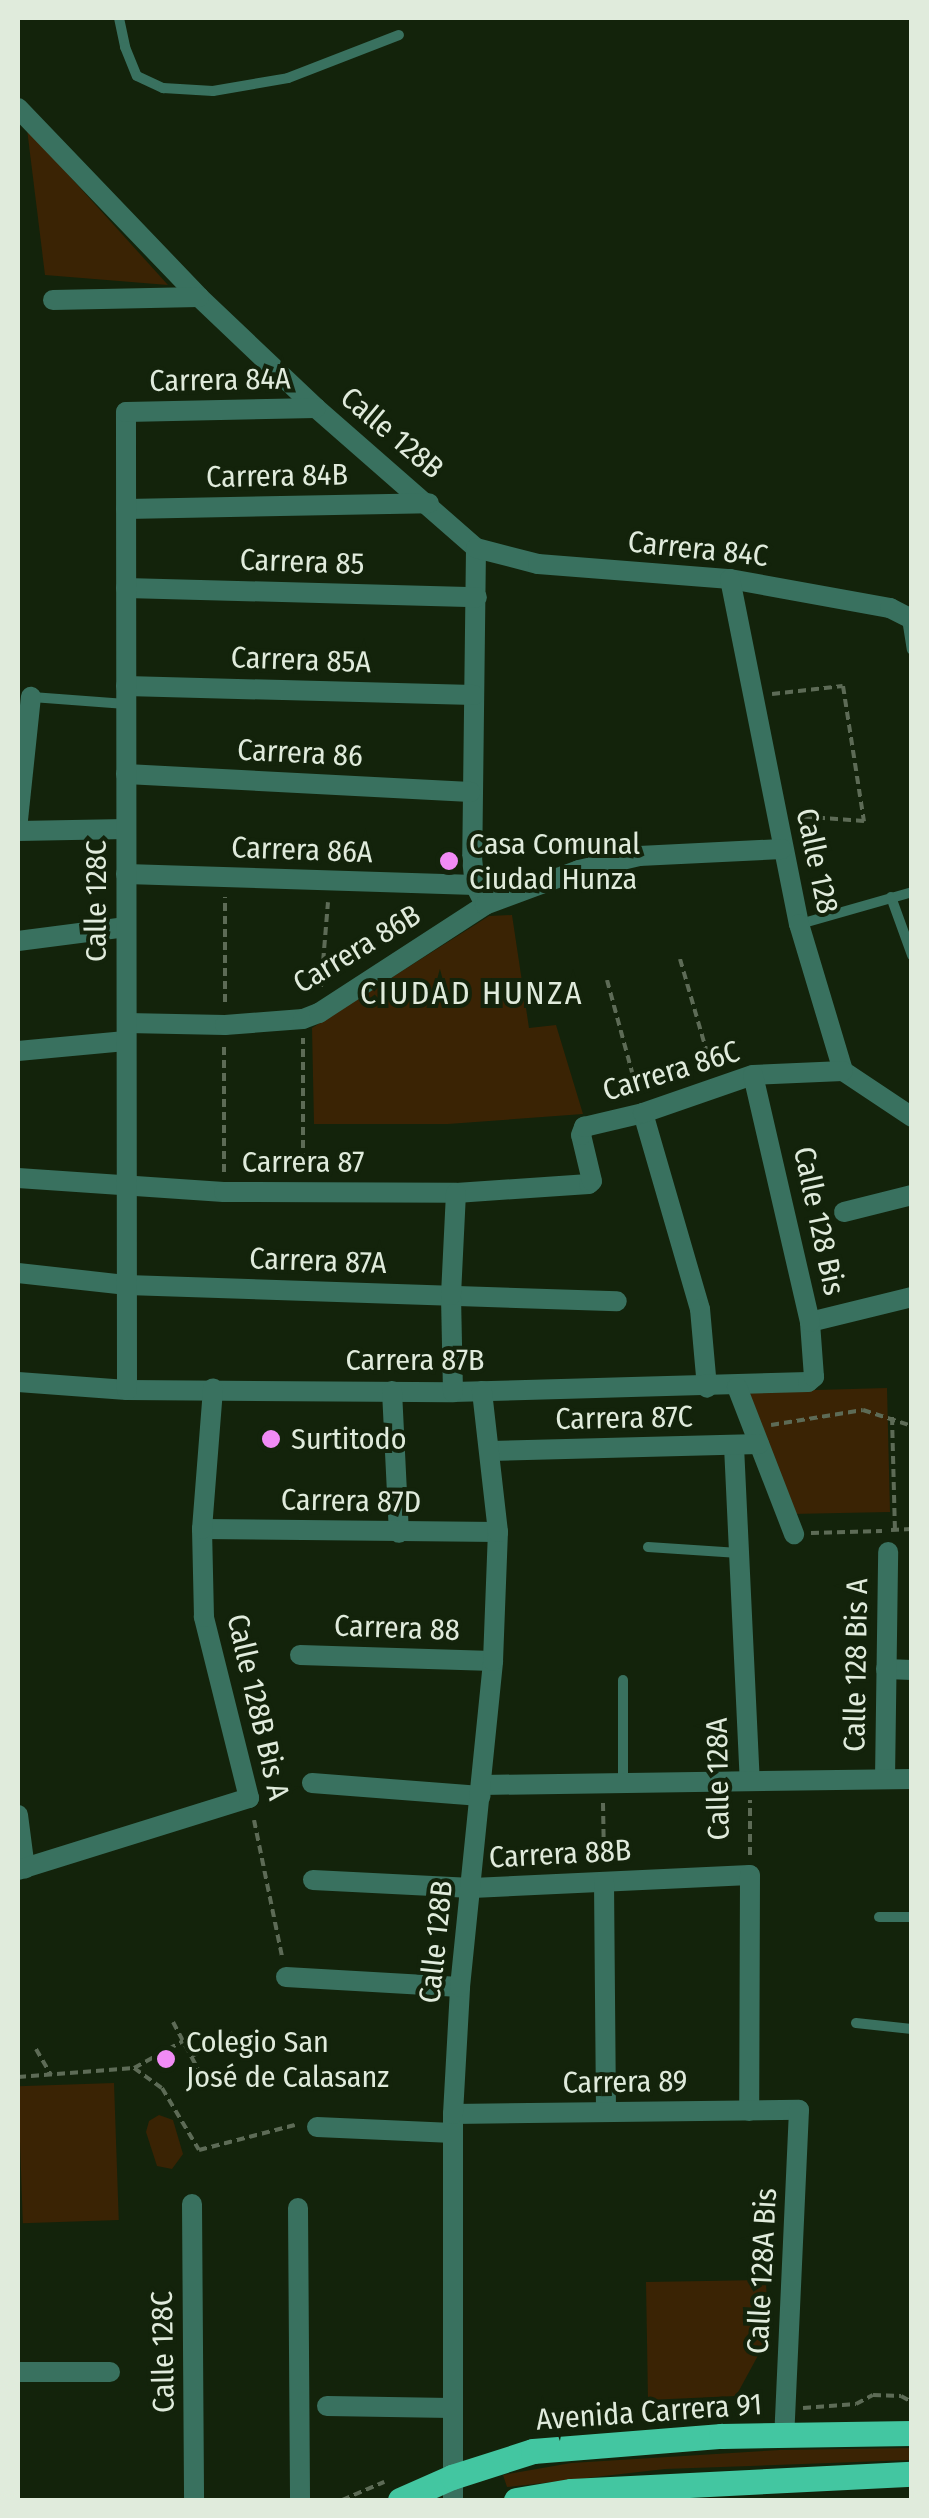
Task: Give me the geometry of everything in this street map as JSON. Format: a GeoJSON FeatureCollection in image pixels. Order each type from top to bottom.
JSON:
{"type":"FeatureCollection","features":[{"type":"Feature","properties":{"kind":"main road","name":"Avenida Carrera 91"},"geometry":{"type":"LineString","coordinates":[[400,2500],[452,2489],[514,2456],[562,2448],[912,2432]]}},
{"type":"Feature","properties":{"kind":"main road"},"geometry":{"type":"LineString","coordinates":[[516,2500],[778,2489],[912,2474]]}},
{"type":"Feature","properties":{"kind":"street","name":"Calle 128B"},"geometry":{"type":"LineString","coordinates":[[18,108],[199,296],[316,408],[476,548]]}},
{"type":"Feature","properties":{"kind":"street"},"geometry":{"type":"LineString","coordinates":[[53,300],[199,296]]}},
{"type":"Feature","properties":{"kind":"street","name":"Carrera 84A"},"geometry":{"type":"LineString","coordinates":[[126,412],[316,408]]}},
{"type":"Feature","properties":{"kind":"street","name":"Calle 128C"},"geometry":{"type":"LineString","coordinates":[[126,412],[127,1390]]}},
{"type":"Feature","properties":{"kind":"street","name":"Carrera 84B"},"geometry":{"type":"LineString","coordinates":[[126,509],[429,504]]}},
{"type":"Feature","properties":{"kind":"street"},"geometry":{"type":"LineString","coordinates":[[476,548],[471,792],[475,884],[485,905]]}},
{"type":"Feature","properties":{"kind":"street","name":"Carrera 84C"},"geometry":{"type":"LineString","coordinates":[[476,548],[538,564],[730,579],[890,608],[909,618]]}},
{"type":"Feature","properties":{"kind":"street","name":"Calle 128"},"geometry":{"type":"LineString","coordinates":[[730,579],[799,924],[843,1070]]}},
{"type":"Feature","properties":{"kind":"street","name":"Carrera 85"},"geometry":{"type":"LineString","coordinates":[[126,588],[477,597]]}},
{"type":"Feature","properties":{"kind":"street","name":"Carrera 85A"},"geometry":{"type":"LineString","coordinates":[[126,695],[474,695]]}},
{"type":"Feature","properties":{"kind":"street"},"geometry":{"type":"LineString","coordinates":[[18,820],[30,697]]}},
{"type":"Feature","properties":{"kind":"street","name":"Carrera 86"},"geometry":{"type":"LineString","coordinates":[[126,774],[471,792]]}},
{"type":"Feature","properties":{"kind":"street"},"geometry":{"type":"LineString","coordinates":[[18,831],[126,828]]}},
{"type":"Feature","properties":{"kind":"street","name":"Carrera 86B"},"geometry":{"type":"LineString","coordinates":[[18,1052],[126,1032],[311,1016],[485,905],[609,861],[782,849]]}},
{"type":"Feature","properties":{"kind":"street","name":"Carrera 86A"},"geometry":{"type":"LineString","coordinates":[[126,874],[475,884]]}},
{"type":"Feature","properties":{"kind":"street"},"geometry":{"type":"LineString","coordinates":[[18,941],[126,927]]}},
{"type":"Feature","properties":{"kind":"street"},"geometry":{"type":"LineString","coordinates":[[843,1070],[912,1117]]}},
{"type":"Feature","properties":{"kind":"street","name":"Carrera 86C"},"geometry":{"type":"LineString","coordinates":[[588,1184],[592,1182],[581,1134],[584,1127],[643,1113],[754,1075],[843,1070]]}},
{"type":"Feature","properties":{"kind":"street","name":"Calle 128 Bis"},"geometry":{"type":"LineString","coordinates":[[754,1075],[810,1322],[811,1380]]}},
{"type":"Feature","properties":{"kind":"street"},"geometry":{"type":"LineString","coordinates":[[643,1113],[700,1309],[707,1388]]}},
{"type":"Feature","properties":{"kind":"street","name":"Carrera 87"},"geometry":{"type":"LineString","coordinates":[[18,1178],[126,1188],[302,1192],[456,1193],[588,1184]]}},
{"type":"Feature","properties":{"kind":"street"},"geometry":{"type":"LineString","coordinates":[[453,1392],[451,1295],[456,1193]]}},
{"type":"Feature","properties":{"kind":"street","name":"Calle 128 Bis"},"geometry":{"type":"LineString","coordinates":[[844,1212],[912,1196]]}},
{"type":"Feature","properties":{"kind":"street","name":"Carrera 87A"},"geometry":{"type":"LineString","coordinates":[[18,1272],[127,1285],[617,1301]]}},
{"type":"Feature","properties":{"kind":"street"},"geometry":{"type":"LineString","coordinates":[[810,1322],[912,1297]]}},
{"type":"Feature","properties":{"kind":"street","name":"Carrera 87B"},"geometry":{"type":"LineString","coordinates":[[18,1382],[127,1390],[453,1392],[737,1387],[811,1380]]}},
{"type":"Feature","properties":{"kind":"street"},"geometry":{"type":"LineString","coordinates":[[737,1387],[794,1534]]}},
{"type":"Feature","properties":{"kind":"street","name":"Calle 128B Bis A"},"geometry":{"type":"LineString","coordinates":[[213,1388],[202,1528],[204,1617],[249,1798]]}},
{"type":"Feature","properties":{"kind":"street"},"geometry":{"type":"LineString","coordinates":[[392,1391],[400,1533]]}},
{"type":"Feature","properties":{"kind":"street","name":"Calle 128B"},"geometry":{"type":"LineString","coordinates":[[452,2489],[453,2123],[460,1988],[493,1661],[498,1532],[482,1391]]}},
{"type":"Feature","properties":{"kind":"street","name":"Carrera 87C"},"geometry":{"type":"LineString","coordinates":[[490,1451],[734,1446],[756,1436]]}},
{"type":"Feature","properties":{"kind":"street","name":"Calle 128A"},"geometry":{"type":"LineString","coordinates":[[734,1446],[750,1781]]}},
{"type":"Feature","properties":{"kind":"street","name":"Carrera 87D"},"geometry":{"type":"LineString","coordinates":[[202,1528],[498,1532]]}},
{"type":"Feature","properties":{"kind":"street","name":"Calle 128 Bis A"},"geometry":{"type":"LineString","coordinates":[[885,1779],[888,1552]]}},
{"type":"Feature","properties":{"kind":"street","name":"Carrera 88"},"geometry":{"type":"LineString","coordinates":[[300,1655],[493,1661]]}},
{"type":"Feature","properties":{"kind":"street"},"geometry":{"type":"LineString","coordinates":[[886,1670],[912,1670]]}},
{"type":"Feature","properties":{"kind":"street"},"geometry":{"type":"LineString","coordinates":[[312,1782],[482,1791],[613,1783],[912,1779]]}},
{"type":"Feature","properties":{"kind":"street"},"geometry":{"type":"LineString","coordinates":[[18,1815],[21,1869],[249,1798]]}},
{"type":"Feature","properties":{"kind":"street","name":"Calle 128A"},"geometry":{"type":"LineString","coordinates":[[748,2110],[750,1875]]}},
{"type":"Feature","properties":{"kind":"street","name":"Carrera 88B"},"geometry":{"type":"LineString","coordinates":[[314,1880],[472,1888],[750,1875]]}},
{"type":"Feature","properties":{"kind":"street"},"geometry":{"type":"LineString","coordinates":[[604,1882],[606,2112]]}},
{"type":"Feature","properties":{"kind":"street"},"geometry":{"type":"LineString","coordinates":[[286,1977],[460,1988]]}},
{"type":"Feature","properties":{"kind":"street","name":"Carrera 89"},"geometry":{"type":"LineString","coordinates":[[307,2126],[453,2123],[606,2112],[799,2110]]}},
{"type":"Feature","properties":{"kind":"street","name":"Calle 128A Bis"},"geometry":{"type":"LineString","coordinates":[[784,2435],[799,2110]]}},
{"type":"Feature","properties":{"kind":"street","name":"Calle 128C"},"geometry":{"type":"LineString","coordinates":[[192,2204],[194,2500]]}},
{"type":"Feature","properties":{"kind":"street"},"geometry":{"type":"LineString","coordinates":[[298,2208],[300,2500]]}},
{"type":"Feature","properties":{"kind":"street"},"geometry":{"type":"LineString","coordinates":[[18,2372],[110,2372]]}},
{"type":"Feature","properties":{"kind":"street"},"geometry":{"type":"LineString","coordinates":[[327,2406],[451,2408]]}},
{"type":"Feature","properties":{"kind":"lane"},"geometry":{"type":"LineString","coordinates":[[120,18],[125,47],[138,76],[163,88],[214,91],[288,78],[399,35]]}},
{"type":"Feature","properties":{"kind":"lane"},"geometry":{"type":"LineString","coordinates":[[909,618],[912,650]]}},
{"type":"Feature","properties":{"kind":"lane"},"geometry":{"type":"LineString","coordinates":[[30,697],[126,695]]}},
{"type":"Feature","properties":{"kind":"lane"},"geometry":{"type":"LineString","coordinates":[[799,924],[912,892]]}},
{"type":"Feature","properties":{"kind":"lane"},"geometry":{"type":"LineString","coordinates":[[890,897],[912,955]]}},
{"type":"Feature","properties":{"kind":"lane"},"geometry":{"type":"LineString","coordinates":[[648,1547],[739,1553]]}},
{"type":"Feature","properties":{"kind":"lane"},"geometry":{"type":"LineString","coordinates":[[613,1783],[623,1680]]}},
{"type":"Feature","properties":{"kind":"lane"},"geometry":{"type":"LineString","coordinates":[[879,1918],[912,1917]]}},
{"type":"Feature","properties":{"kind":"lane"},"geometry":{"type":"LineString","coordinates":[[856,2024],[912,2029]]}},
{"type":"Feature","properties":{"kind":"path"},"geometry":{"type":"LineString","coordinates":[[755,696],[843,686],[864,820],[776,814]]}},
{"type":"Feature","properties":{"kind":"path"},"geometry":{"type":"LineString","coordinates":[[302,1192],[311,1016],[329,882]]}},
{"type":"Feature","properties":{"kind":"path"},"geometry":{"type":"LineString","coordinates":[[680,959],[716,1085]]}},
{"type":"Feature","properties":{"kind":"path"},"geometry":{"type":"LineString","coordinates":[[606,980],[643,1113]]}},
{"type":"Feature","properties":{"kind":"path"},"geometry":{"type":"LineString","coordinates":[[756,1436],[863,1410],[892,1416],[912,1426]]}},
{"type":"Feature","properties":{"kind":"path"},"geometry":{"type":"LineString","coordinates":[[892,1416],[895,1530]]}},
{"type":"Feature","properties":{"kind":"path"},"geometry":{"type":"LineString","coordinates":[[794,1534],[912,1530]]}},
{"type":"Feature","properties":{"kind":"path","name":"Calle 128A"},"geometry":{"type":"LineString","coordinates":[[750,1781],[750,1875]]}},
{"type":"Feature","properties":{"kind":"path"},"geometry":{"type":"LineString","coordinates":[[604,1882],[613,1783]]}},
{"type":"Feature","properties":{"kind":"path","name":"Calle 128B Bis A"},"geometry":{"type":"LineString","coordinates":[[249,1798],[286,1977]]}},
{"type":"Feature","properties":{"kind":"path"},"geometry":{"type":"LineString","coordinates":[[173,2022],[208,2088]]}},
{"type":"Feature","properties":{"kind":"path"},"geometry":{"type":"LineString","coordinates":[[192,2056],[237,2031]]}},
{"type":"Feature","properties":{"kind":"path"},"geometry":{"type":"LineString","coordinates":[[18,2078],[134,2068],[183,2040]]}},
{"type":"Feature","properties":{"kind":"path"},"geometry":{"type":"LineString","coordinates":[[36,2049],[51,2075]]}},
{"type":"Feature","properties":{"kind":"path"},"geometry":{"type":"LineString","coordinates":[[134,2068],[162,2088],[199,2150],[307,2126]]}},
{"type":"Feature","properties":{"kind":"shaded area"},"geometry":{"type":"Polygon","coordinates":[[[27,129],[168,285],[45,275],[27,129]]]}},
{"type":"Feature","properties":{"kind":"shaded area"},"geometry":{"type":"Polygon","coordinates":[[[512,915],[529,1028],[556,1025],[583,1114],[448,1124],[314,1124],[312,1028],[489,916],[512,915]]]}},
{"type":"Feature","properties":{"kind":"shaded area"},"geometry":{"type":"Polygon","coordinates":[[[887,1388],[890,1512],[791,1514],[746,1392],[887,1388]]]}},
{"type":"Feature","properties":{"kind":"shaded area"},"geometry":{"type":"Polygon","coordinates":[[[114,2083],[119,2220],[23,2223],[18,2086],[114,2083]]]}},
{"type":"Feature","properties":{"kind":"shaded area"},"geometry":{"type":"Polygon","coordinates":[[[159,2115],[173,2120],[183,2154],[172,2169],[157,2166],[146,2132],[149,2121],[159,2115]]]}},
{"type":"Feature","properties":{"kind":"shaded area"},"geometry":{"type":"Polygon","coordinates":[[[766,2280],[768,2337],[736,2396],[648,2400],[646,2282],[766,2280]]]}},
{"type":"Feature","properties":{"kind":"shaded area"},"geometry":{"type":"Polygon","coordinates":[[[911,2448],[911,2460],[665,2469],[507,2487],[503,2475],[571,2463],[780,2450],[911,2448]]]}},
{"type":"Feature","properties":{"kind":"place","name":"Casa Comunal Ciudad Hunza"},"geometry":{"type":"Point","coordinates":[449,861]}},
{"type":"Feature","properties":{"kind":"place","name":"Surtitodo"},"geometry":{"type":"Point","coordinates":[271,1439]}},
{"type":"Feature","properties":{"kind":"place","name":"Colegio San José de Calasanz"},"geometry":{"type":"Point","coordinates":[166,2059]}},
{"type":"Feature","properties":{"kind":"district","name":"CIUDAD HUNZA"},"geometry":{"type":"Point","coordinates":[472,993]}}]}
